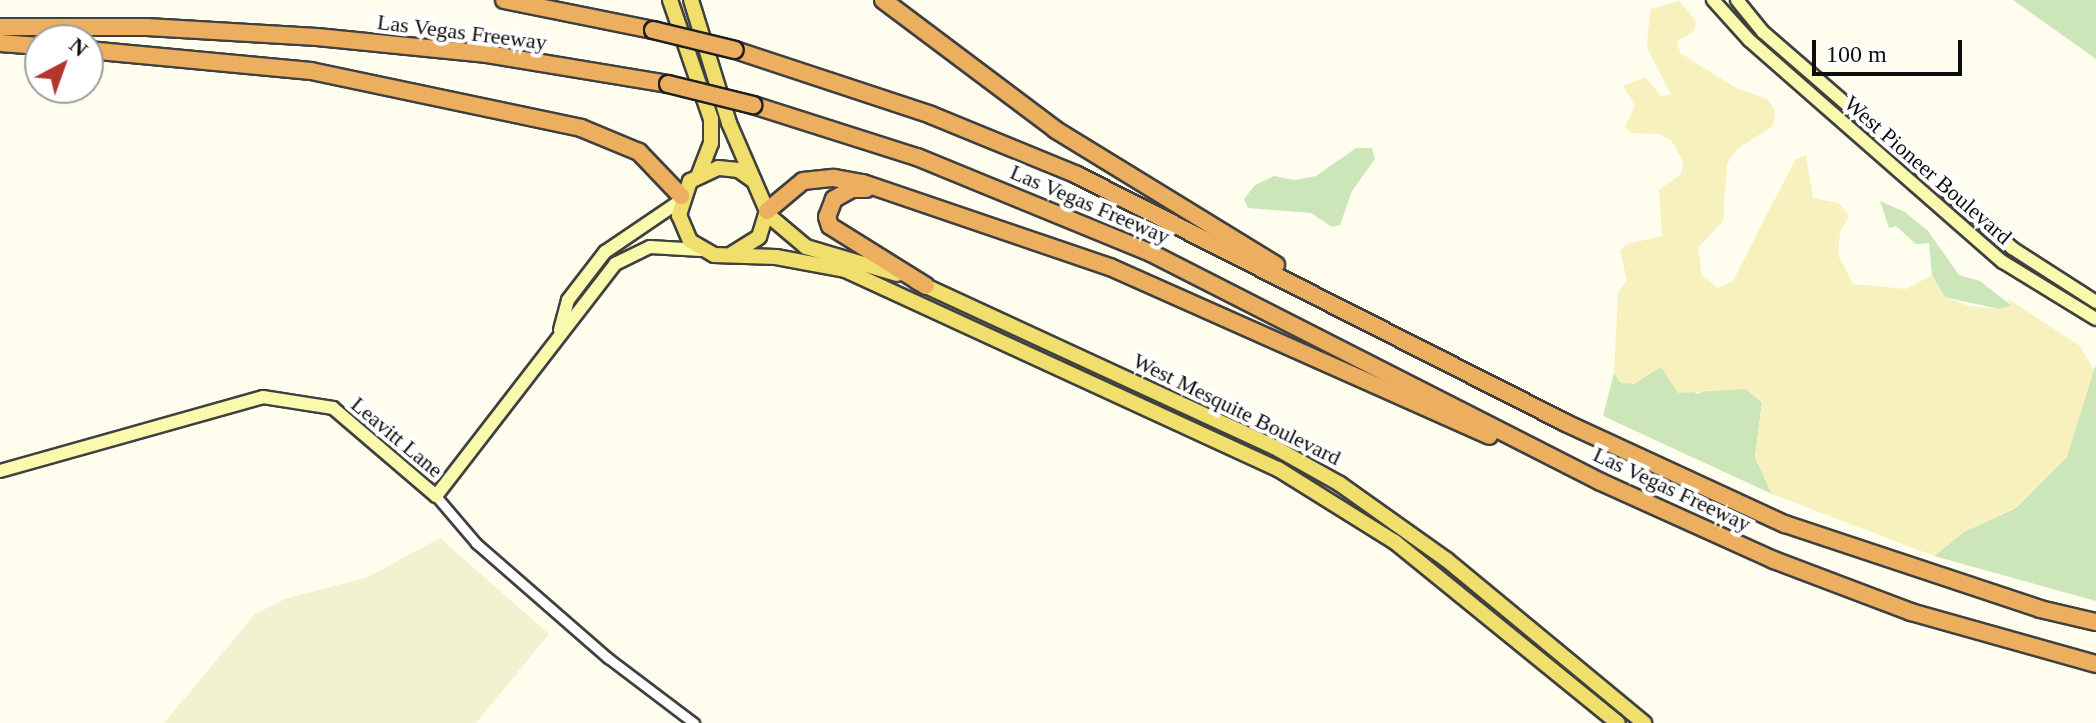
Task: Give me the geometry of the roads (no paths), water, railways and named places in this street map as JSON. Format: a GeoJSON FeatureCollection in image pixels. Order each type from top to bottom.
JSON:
{"type":"FeatureCollection","features":[{"type":"Feature","properties":{"kind":"highway","name":"Las Vegas Freeway"},"geometry":{"type":"LineString","coordinates":[[504,0],[735,50],[1009,145],[1566,423],[1785,524],[2040,609],[2096,622]]}},
{"type":"Feature","properties":{"kind":"highway"},"geometry":{"type":"LineString","coordinates":[[883,0],[1056,130],[1376,327]]}},
{"type":"Feature","properties":{"kind":"highway","name":"Las Vegas Freeway"},"geometry":{"type":"LineString","coordinates":[[0,27],[147,27],[317,37],[487,54],[668,84],[753,105],[917,157],[1122,240],[1601,482],[1774,560],[1911,612],[2096,664]]}},
{"type":"Feature","properties":{"kind":"highway"},"geometry":{"type":"LineString","coordinates":[[0,43],[24,45]]}},
{"type":"Feature","properties":{"kind":"highway"},"geometry":{"type":"LineString","coordinates":[[104,52],[311,71],[581,128],[639,152],[680,198]]}},
{"type":"Feature","properties":{"kind":"highway"},"geometry":{"type":"LineString","coordinates":[[767,212],[803,181],[834,178],[1026,235],[1110,267],[1601,482]]}},
{"type":"Feature","properties":{"kind":"highway"},"geometry":{"type":"LineString","coordinates":[[871,188],[852,189],[834,199],[827,217],[830,226],[926,286]]}},
{"type":"Feature","properties":{"kind":"main road"},"geometry":{"type":"LineString","coordinates":[[559,333],[568,300],[598,260],[680,198],[695,178],[711,143],[711,119],[670,0]]}},
{"type":"Feature","properties":{"kind":"main road"},"geometry":{"type":"LineString","coordinates":[[436,496],[528,382],[559,333],[624,257],[662,246],[727,255],[750,246],[762,232],[767,212],[729,123],[691,0]]}},
{"type":"Feature","properties":{"kind":"main road","name":"West Pioneer Boulevard"},"geometry":{"type":"LineString","coordinates":[[1713,0],[1749,40],[2003,262],[2096,319]]}},
{"type":"Feature","properties":{"kind":"main road","name":"West Pioneer Boulevard"},"geometry":{"type":"LineString","coordinates":[[1737,0],[1763,32],[2012,248],[2096,302]]}},
{"type":"Feature","properties":{"kind":"main road"},"geometry":{"type":"LineString","coordinates":[[695,178],[718,168],[738,170],[754,181]]}},
{"type":"Feature","properties":{"kind":"main road"},"geometry":{"type":"LineString","coordinates":[[680,198],[682,229],[701,250]]}},
{"type":"Feature","properties":{"kind":"main road","name":"West Mesquite Boulevard"},"geometry":{"type":"LineString","coordinates":[[767,212],[806,247],[874,264],[926,286],[1274,447],[1340,484],[1447,560],[1644,723]]}},
{"type":"Feature","properties":{"kind":"main road","name":"West Mesquite Boulevard"},"geometry":{"type":"LineString","coordinates":[[727,255],[776,257],[845,270],[1278,469],[1395,542],[1618,723]]}},
{"type":"Feature","properties":{"kind":"main road","name":"Leavitt Lane"},"geometry":{"type":"LineString","coordinates":[[0,471],[263,397],[333,408],[436,496]]}},
{"type":"Feature","properties":{"kind":"main road"},"geometry":{"type":"LineString","coordinates":[[1599,706],[1623,705]]}},
{"type":"Feature","properties":{"kind":"street","name":"Leavitt Lane"},"geometry":{"type":"LineString","coordinates":[[436,496],[476,543],[608,658],[694,723]]}}]}
